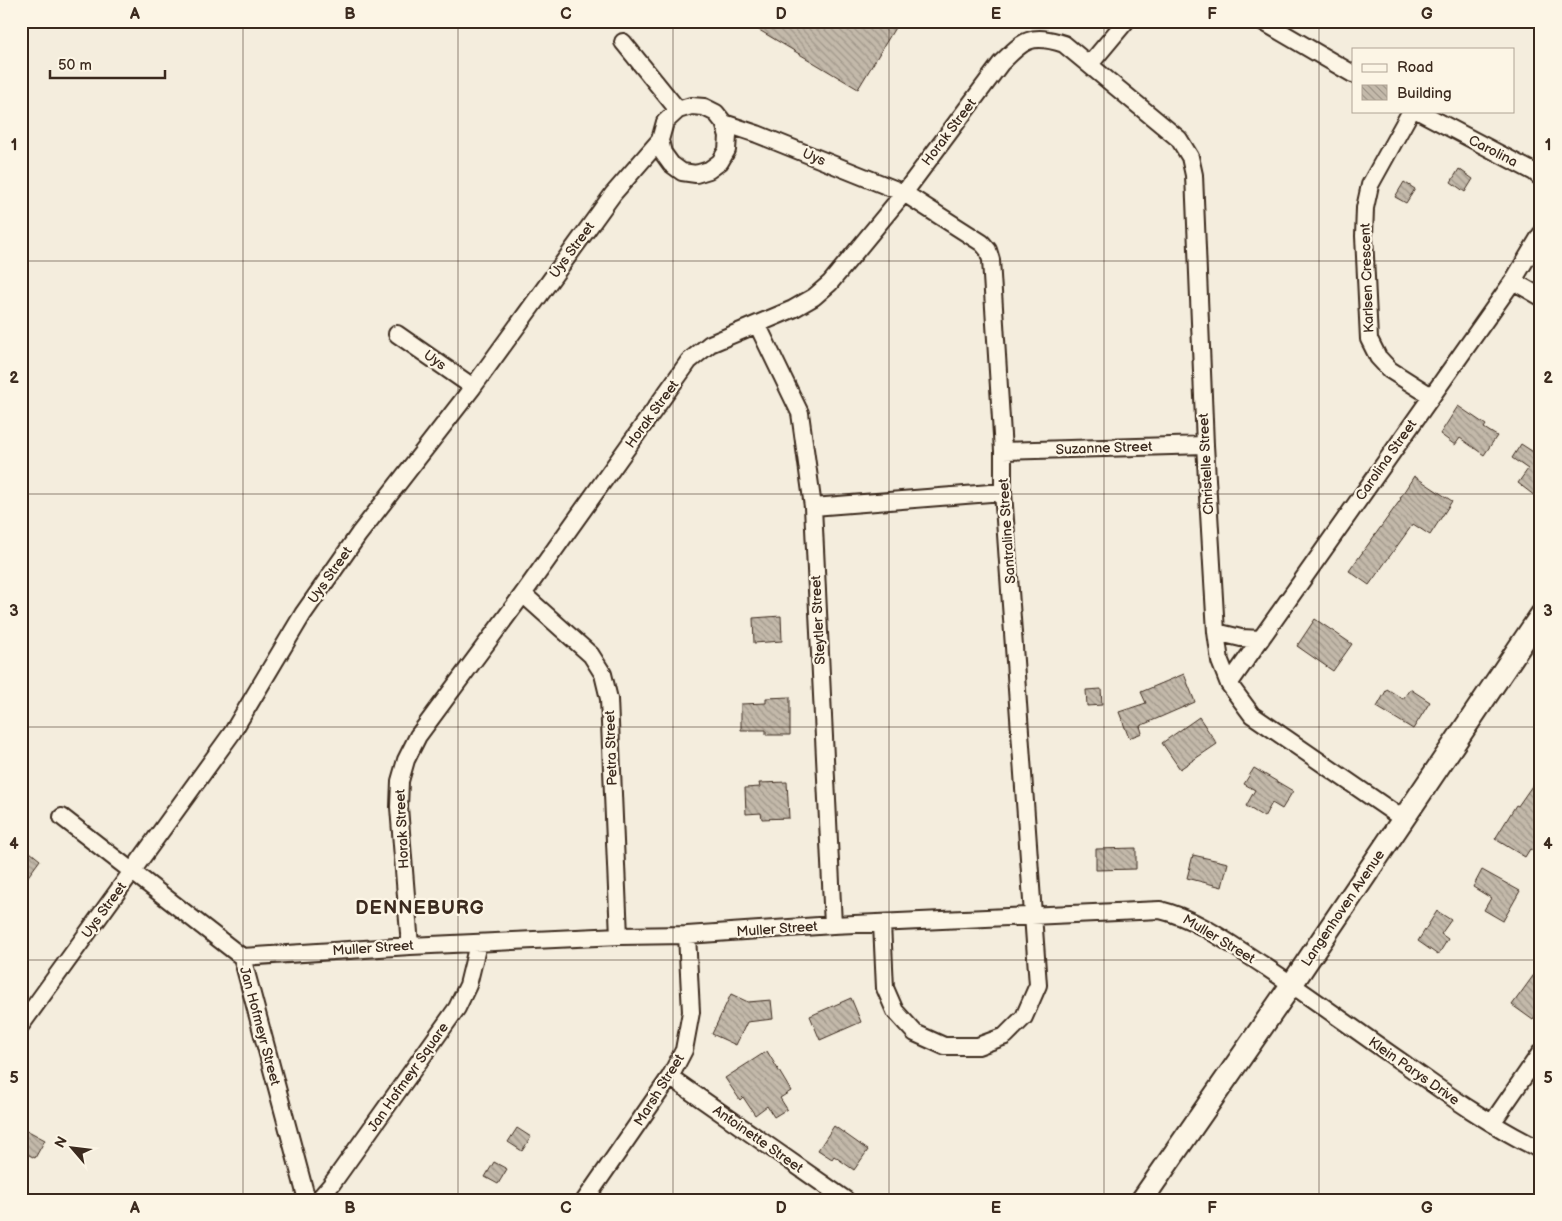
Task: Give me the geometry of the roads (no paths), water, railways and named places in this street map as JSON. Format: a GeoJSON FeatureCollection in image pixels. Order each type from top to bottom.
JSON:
{"type":"FeatureCollection","features":[{"type":"Feature","properties":{"kind":"street"},"geometry":{"type":"LineString","coordinates":[[1090,64],[1126,21]]}},
{"type":"Feature","properties":{"kind":"street"},"geometry":{"type":"LineString","coordinates":[[1262,21],[1352,73]]}},
{"type":"Feature","properties":{"kind":"street","name":"Horak Street"},"geometry":{"type":"LineString","coordinates":[[410,946],[399,807],[400,781],[406,760],[418,736],[523,594],[689,361],[710,344],[794,310],[814,297],[830,283],[904,193],[1001,63],[1020,45],[1030,39],[1047,38],[1064,44],[1090,64]]}},
{"type":"Feature","properties":{"kind":"street"},"geometry":{"type":"LineString","coordinates":[[624,42],[678,110]]}},
{"type":"Feature","properties":{"kind":"street","name":"Christelle Street"},"geometry":{"type":"LineString","coordinates":[[1090,64],[1179,139],[1190,157],[1194,175],[1205,445],[1216,632],[1220,661],[1229,684],[1252,715],[1403,819]]}},
{"type":"Feature","properties":{"kind":"street"},"geometry":{"type":"LineString","coordinates":[[690,106],[704,107],[716,113],[724,123],[728,136],[727,150],[720,162],[709,170],[696,174],[682,172],[671,164],[663,153],[660,140],[665,122],[678,110],[690,106]]}},
{"type":"Feature","properties":{"kind":"street","name":"Karlsen Crescent"},"geometry":{"type":"LineString","coordinates":[[1410,112],[1370,186],[1365,208],[1364,236],[1369,339],[1378,357],[1390,370],[1431,396]]}},
{"type":"Feature","properties":{"kind":"street","name":"Carolina"},"geometry":{"type":"LineString","coordinates":[[1420,112],[1534,172],[1541,178]]}},
{"type":"Feature","properties":{"kind":"street","name":"Uys"},"geometry":{"type":"LineString","coordinates":[[724,123],[757,134],[904,193]]}},
{"type":"Feature","properties":{"kind":"street","name":"Uys Street"},"geometry":{"type":"LineString","coordinates":[[21,1025],[232,733],[303,614],[358,534],[473,387],[613,194],[660,140]]}},
{"type":"Feature","properties":{"kind":"street","name":"Santraline Street"},"geometry":{"type":"LineString","coordinates":[[904,193],[982,243],[988,250],[991,260],[1003,451],[1003,492],[1034,915]]}},
{"type":"Feature","properties":{"kind":"street","name":"Carolina Street"},"geometry":{"type":"LineString","coordinates":[[1229,684],[1513,281],[1541,234]]}},
{"type":"Feature","properties":{"kind":"street"},"geometry":{"type":"LineString","coordinates":[[1513,281],[1541,297]]}},
{"type":"Feature","properties":{"kind":"street","name":"Steytler Street"},"geometry":{"type":"LineString","coordinates":[[758,326],[800,413],[813,507],[833,925]]}},
{"type":"Feature","properties":{"kind":"street","name":"Uys"},"geometry":{"type":"LineString","coordinates":[[397,334],[473,387]]}},
{"type":"Feature","properties":{"kind":"street","name":"Suzanne Street"},"geometry":{"type":"LineString","coordinates":[[1003,451],[1205,445]]}},
{"type":"Feature","properties":{"kind":"street"},"geometry":{"type":"LineString","coordinates":[[813,507],[1003,492]]}},
{"type":"Feature","properties":{"kind":"street","name":"Petra Street"},"geometry":{"type":"LineString","coordinates":[[523,594],[591,655],[603,674],[609,699],[619,936]]}},
{"type":"Feature","properties":{"kind":"street","name":"Langenhoven Avenue"},"geometry":{"type":"LineString","coordinates":[[1142,1200],[1292,984],[1541,615]]}},
{"type":"Feature","properties":{"kind":"street"},"geometry":{"type":"LineString","coordinates":[[1216,632],[1241,638],[1261,639]]}},
{"type":"Feature","properties":{"kind":"street","name":"Jan Hofmeyr Street"},"geometry":{"type":"LineString","coordinates":[[62,817],[242,957],[307,1200]]}},
{"type":"Feature","properties":{"kind":"street","name":"Muller Street"},"geometry":{"type":"LineString","coordinates":[[242,957],[410,946],[619,936],[687,935],[833,925],[1160,910],[1178,914],[1196,922],[1292,984]]}},
{"type":"Feature","properties":{"kind":"street"},"geometry":{"type":"LineString","coordinates":[[882,924],[885,988],[895,1011],[915,1034],[944,1046],[978,1046],[1005,1036],[1024,1017],[1028,1009],[1038,985],[1034,915]]}},
{"type":"Feature","properties":{"kind":"street","name":"Marsh Street"},"geometry":{"type":"LineString","coordinates":[[585,1200],[670,1077],[684,1050],[691,1012],[687,935]]}},
{"type":"Feature","properties":{"kind":"street","name":"Jan Hofmeyr Square"},"geometry":{"type":"LineString","coordinates":[[318,1200],[331,1185],[457,1008],[468,985],[478,944]]}},
{"type":"Feature","properties":{"kind":"street","name":"Klein Parys Drive"},"geometry":{"type":"LineString","coordinates":[[1292,984],[1449,1096],[1492,1123],[1541,1150]]}},
{"type":"Feature","properties":{"kind":"street"},"geometry":{"type":"LineString","coordinates":[[1492,1123],[1541,1052]]}},
{"type":"Feature","properties":{"kind":"street","name":"Antoinette Street"},"geometry":{"type":"LineString","coordinates":[[670,1077],[846,1200]]}},
{"type":"Feature","properties":{"kind":"district","name":"DENNEBURG"},"geometry":{"type":"Point","coordinates":[420,908]}}]}
